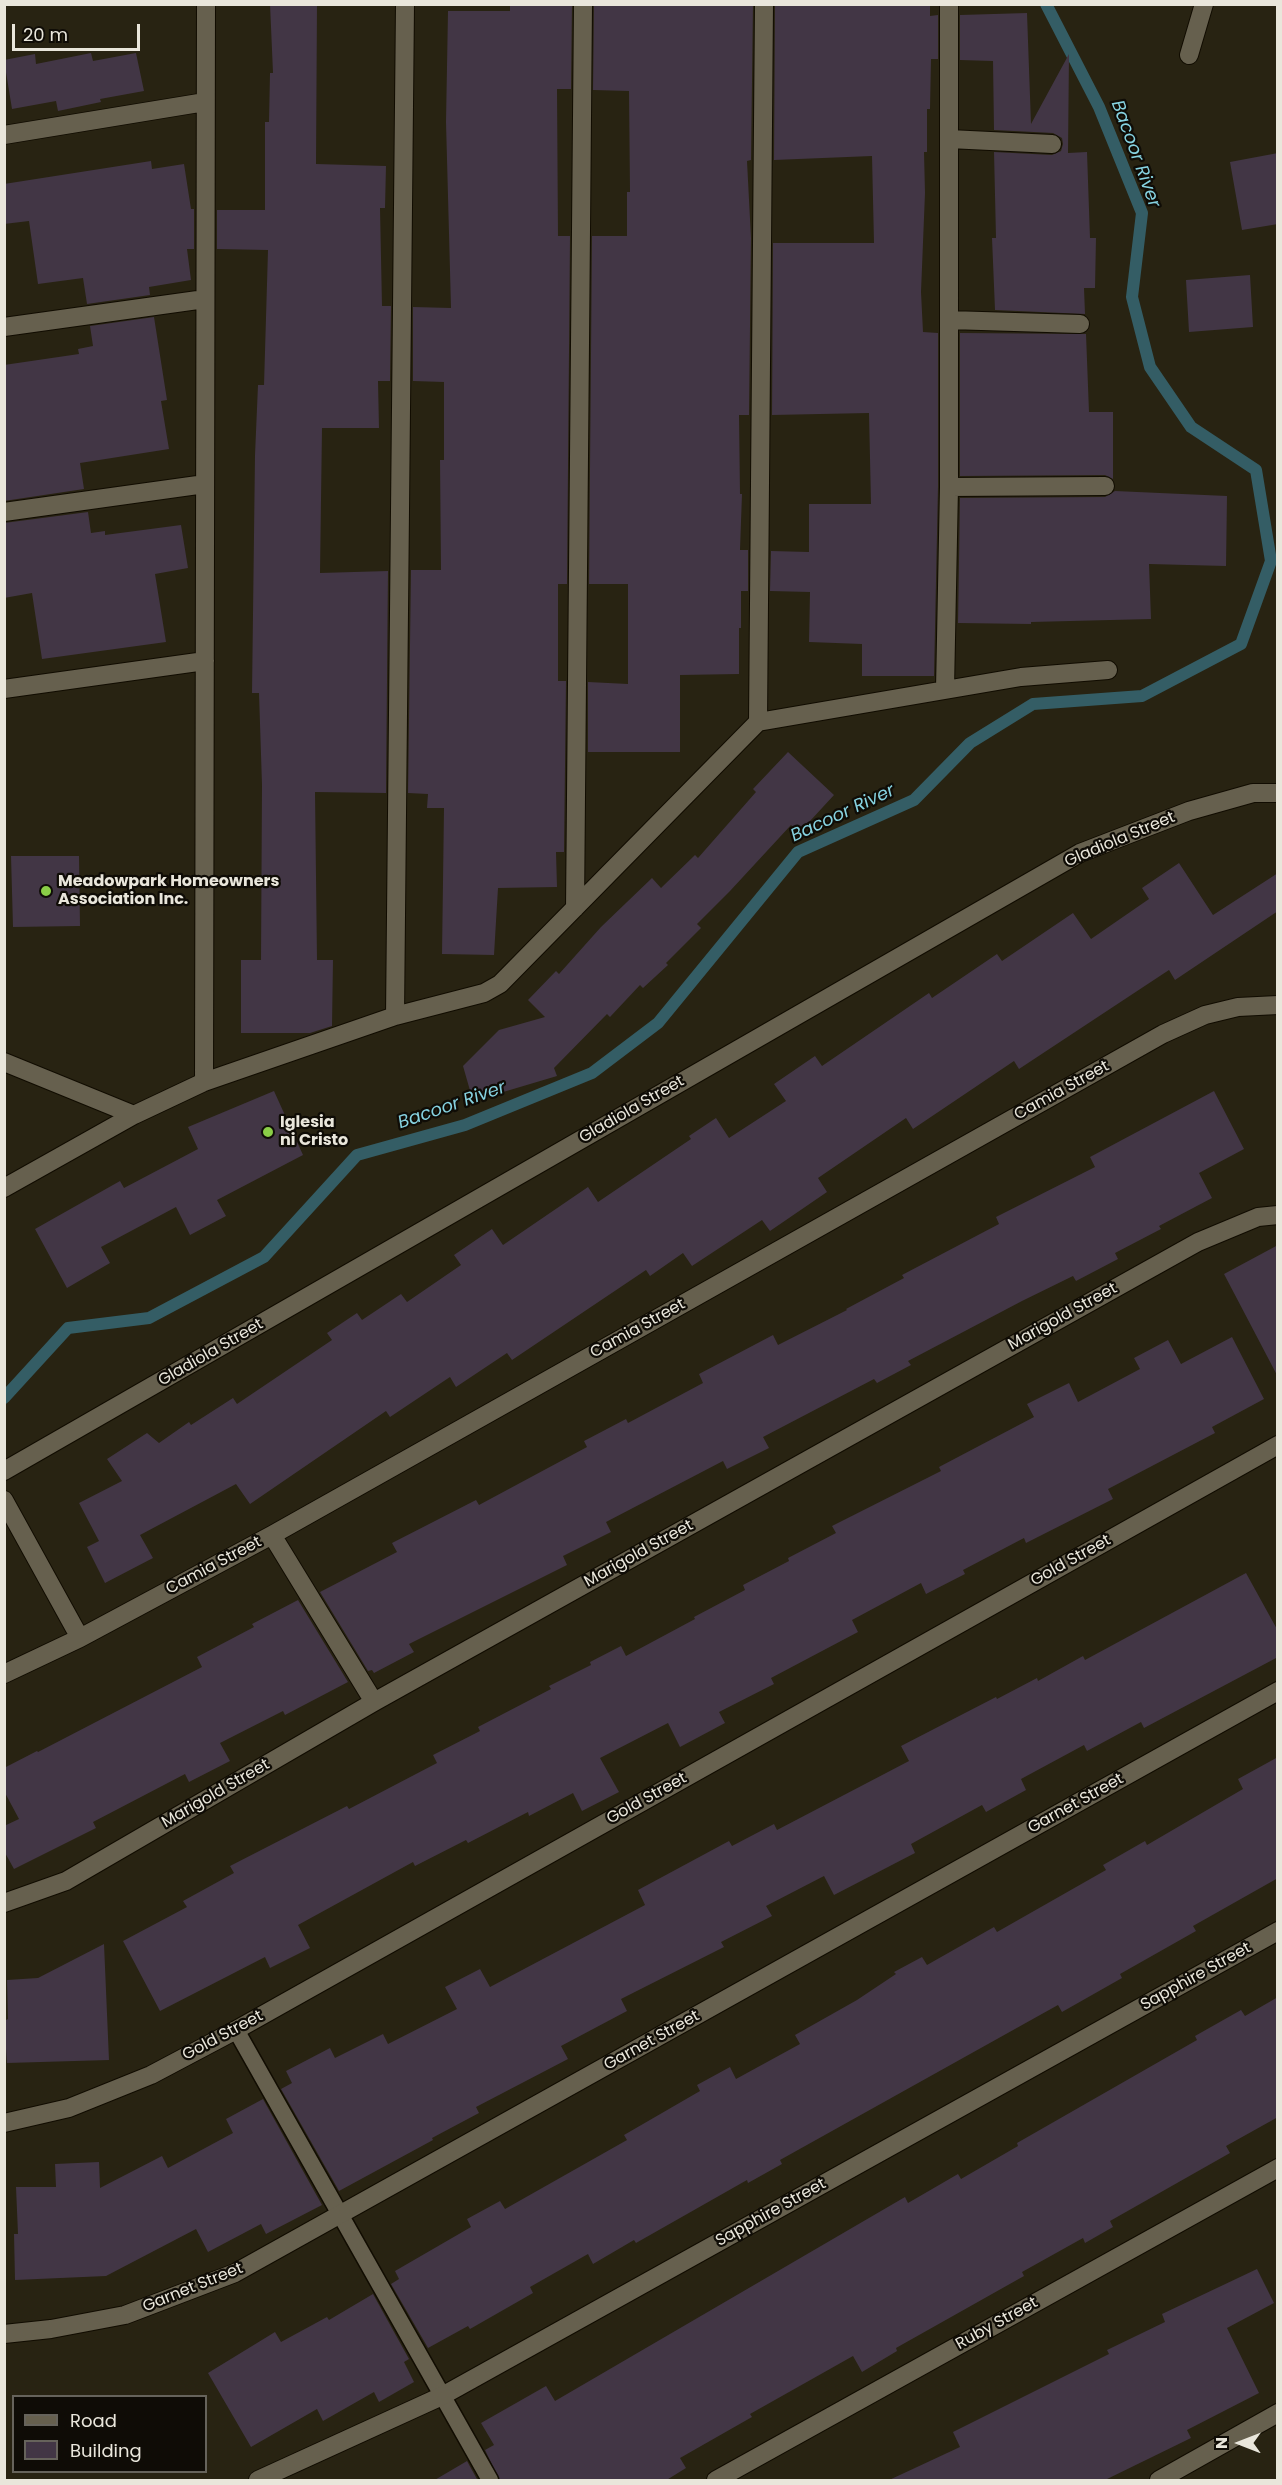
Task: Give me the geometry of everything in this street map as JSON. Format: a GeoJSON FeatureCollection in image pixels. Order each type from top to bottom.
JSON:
{"type":"FeatureCollection","features":[{"type":"Feature","properties":{"kind":"street"},"geometry":{"type":"LineString","coordinates":[[204,1082],[206,4]]}},
{"type":"Feature","properties":{"kind":"street"},"geometry":{"type":"LineString","coordinates":[[395,1017],[405,4]]}},
{"type":"Feature","properties":{"kind":"street"},"geometry":{"type":"LineString","coordinates":[[575,908],[583,4]]}},
{"type":"Feature","properties":{"kind":"street"},"geometry":{"type":"LineString","coordinates":[[758,722],[764,4]]}},
{"type":"Feature","properties":{"kind":"street"},"geometry":{"type":"LineString","coordinates":[[945,689],[949,320],[949,4]]}},
{"type":"Feature","properties":{"kind":"street"},"geometry":{"type":"LineString","coordinates":[[1189,55],[1204,4]]}},
{"type":"Feature","properties":{"kind":"street"},"geometry":{"type":"LineString","coordinates":[[4,135],[205,102]]}},
{"type":"Feature","properties":{"kind":"street"},"geometry":{"type":"LineString","coordinates":[[949,139],[1052,144]]}},
{"type":"Feature","properties":{"kind":"street"},"geometry":{"type":"LineString","coordinates":[[4,327],[205,299]]}},
{"type":"Feature","properties":{"kind":"street"},"geometry":{"type":"LineString","coordinates":[[949,320],[1080,324]]}},
{"type":"Feature","properties":{"kind":"street"},"geometry":{"type":"LineString","coordinates":[[4,512],[205,484]]}},
{"type":"Feature","properties":{"kind":"street"},"geometry":{"type":"LineString","coordinates":[[948,487],[1105,486]]}},
{"type":"Feature","properties":{"kind":"street"},"geometry":{"type":"LineString","coordinates":[[4,689],[205,661]]}},
{"type":"Feature","properties":{"kind":"street"},"geometry":{"type":"LineString","coordinates":[[4,1188],[134,1115],[204,1082],[395,1017],[484,993],[500,984],[758,722],[1021,677],[1108,670]]}},
{"type":"Feature","properties":{"kind":"street","name":"Gladiola Street"},"geometry":{"type":"LineString","coordinates":[[4,1472],[1080,853],[1189,810],[1253,793],[1278,793]]}},
{"type":"Feature","properties":{"kind":"street","name":"Camia Street"},"geometry":{"type":"LineString","coordinates":[[4,1674],[80,1638],[272,1535],[1163,1034],[1205,1015],[1238,1007],[1278,1005]]}},
{"type":"Feature","properties":{"kind":"street"},"geometry":{"type":"LineString","coordinates":[[4,1062],[134,1115]]}},
{"type":"Feature","properties":{"kind":"street","name":"Marigold Street"},"geometry":{"type":"LineString","coordinates":[[4,1903],[66,1881],[374,1702],[1198,1242],[1258,1217],[1278,1215]]}},
{"type":"Feature","properties":{"kind":"street","name":"Gold Street"},"geometry":{"type":"LineString","coordinates":[[4,2123],[69,2108],[141,2079],[236,2030],[1278,1445]]}},
{"type":"Feature","properties":{"kind":"street"},"geometry":{"type":"LineString","coordinates":[[4,1500],[80,1638]]}},
{"type":"Feature","properties":{"kind":"street"},"geometry":{"type":"LineString","coordinates":[[272,1535],[374,1702]]}},
{"type":"Feature","properties":{"kind":"street","name":"Garnet Street"},"geometry":{"type":"LineString","coordinates":[[4,2334],[51,2329],[125,2314],[235,2273],[1278,1691]]}},
{"type":"Feature","properties":{"kind":"street","name":"Sapphire Street"},"geometry":{"type":"LineString","coordinates":[[258,2481],[442,2396],[1278,1931]]}},
{"type":"Feature","properties":{"kind":"street","name":"Ruby Street"},"geometry":{"type":"LineString","coordinates":[[716,2481],[1278,2168]]}},
{"type":"Feature","properties":{"kind":"street"},"geometry":{"type":"LineString","coordinates":[[1159,2481],[1278,2413]]}},
{"type":"Feature","properties":{"kind":"lane"},"geometry":{"type":"LineString","coordinates":[[236,2030],[490,2481]]}},
{"type":"Feature","properties":{"kind":"building"},"geometry":{"type":"Polygon","coordinates":[[[270,4],[317,4],[316,164],[386,166],[385,208],[380,208],[382,306],[391,306],[390,381],[378,381],[379,428],[322,428],[320,573],[388,571],[386,793],[315,792],[317,960],[333,960],[332,1026],[310,1033],[241,1033],[241,960],[261,960],[262,785],[259,693],[252,693],[255,455],[258,385],[264,385],[268,250],[217,249],[217,210],[265,210],[265,122],[269,122],[270,73],[273,73],[270,4]]]}},
{"type":"Feature","properties":{"kind":"building"},"geometry":{"type":"Polygon","coordinates":[[[510,4],[572,4],[571,89],[557,89],[558,236],[570,236],[567,584],[558,584],[558,681],[566,681],[564,852],[556,852],[557,887],[498,888],[494,955],[442,954],[444,808],[427,808],[428,794],[408,793],[411,570],[441,570],[440,460],[444,460],[444,382],[413,381],[413,307],[451,308],[446,122],[448,11],[510,11],[510,4]]]}},
{"type":"Feature","properties":{"kind":"building"},"geometry":{"type":"Polygon","coordinates":[[[594,4],[753,4],[751,160],[747,161],[751,238],[749,415],[739,415],[740,494],[742,494],[740,550],[748,550],[748,591],[741,591],[739,674],[680,675],[680,752],[588,752],[588,682],[628,684],[628,584],[589,584],[592,236],[627,236],[627,192],[630,192],[629,91],[593,90],[594,4]]]}},
{"type":"Feature","properties":{"kind":"building"},"geometry":{"type":"Polygon","coordinates":[[[775,4],[930,4],[930,16],[938,15],[938,59],[931,59],[930,109],[927,109],[927,152],[924,152],[925,193],[921,292],[923,332],[938,333],[934,676],[862,676],[862,644],[809,642],[810,592],[770,591],[771,551],[809,552],[809,504],[871,504],[869,413],[772,415],[773,243],[874,243],[872,156],[774,160],[775,4]]]}},
{"type":"Feature","properties":{"kind":"building"},"geometry":{"type":"Polygon","coordinates":[[[1027,13],[1031,124],[1069,54],[1068,153],[1087,152],[1090,238],[1096,238],[1095,288],[1084,288],[1085,314],[995,310],[992,238],[996,238],[994,152],[1052,155],[1061,151],[1063,144],[1062,138],[1053,133],[994,130],[993,61],[960,60],[960,15],[1027,13]]]}},
{"type":"Feature","properties":{"kind":"building"},"geometry":{"type":"Polygon","coordinates":[[[91,53],[93,61],[136,53],[144,91],[100,99],[101,102],[58,111],[56,101],[12,109],[4,60],[35,54],[36,64],[91,53]]]}},
{"type":"Feature","properties":{"kind":"building"},"geometry":{"type":"Polygon","coordinates":[[[1278,153],[1278,224],[1242,230],[1230,162],[1278,153]]]}},
{"type":"Feature","properties":{"kind":"building"},"geometry":{"type":"Polygon","coordinates":[[[151,161],[152,169],[184,164],[191,209],[194,209],[194,249],[187,249],[191,280],[149,287],[150,295],[87,304],[83,278],[38,284],[29,221],[4,224],[4,184],[151,161]]]}},
{"type":"Feature","properties":{"kind":"building"},"geometry":{"type":"Polygon","coordinates":[[[1250,275],[1253,327],[1189,332],[1186,280],[1250,275]]]}},
{"type":"Feature","properties":{"kind":"building"},"geometry":{"type":"Polygon","coordinates":[[[154,317],[167,400],[161,401],[169,449],[80,463],[84,489],[4,501],[4,365],[79,354],[78,349],[93,346],[90,326],[154,317]]]}},
{"type":"Feature","properties":{"kind":"building"},"geometry":{"type":"Polygon","coordinates":[[[960,333],[1086,334],[1089,412],[1113,412],[1113,479],[1105,475],[960,476],[960,333]]]}},
{"type":"Feature","properties":{"kind":"building"},"geometry":{"type":"Polygon","coordinates":[[[1115,491],[1227,496],[1226,566],[1149,564],[1151,619],[1031,622],[1031,624],[958,623],[960,498],[1105,497],[1115,491]]]}},
{"type":"Feature","properties":{"kind":"building"},"geometry":{"type":"Polygon","coordinates":[[[88,512],[91,533],[105,531],[105,535],[181,525],[188,568],[155,574],[166,642],[42,659],[32,593],[4,598],[4,523],[88,512]]]}},
{"type":"Feature","properties":{"kind":"building"},"geometry":{"type":"Polygon","coordinates":[[[788,752],[834,795],[799,833],[791,825],[697,924],[701,928],[666,963],[668,965],[643,988],[640,985],[610,1017],[607,1014],[554,1068],[557,1076],[473,1101],[463,1066],[499,1030],[545,1017],[528,1000],[556,971],[559,974],[601,927],[652,878],[661,888],[695,855],[698,858],[756,792],[753,789],[788,752]]]}},
{"type":"Feature","properties":{"kind":"building","name":"Meadowpark Homeowners Association Inc."},"geometry":{"type":"Polygon","coordinates":[[[11,856],[79,856],[80,926],[13,927],[11,856]]]}},
{"type":"Feature","properties":{"kind":"building"},"geometry":{"type":"Polygon","coordinates":[[[1179,863],[1213,915],[1278,873],[1278,911],[1175,980],[1169,970],[1019,1069],[1014,1061],[913,1129],[906,1118],[818,1178],[827,1192],[770,1231],[762,1220],[692,1266],[683,1253],[650,1276],[646,1270],[512,1360],[507,1353],[456,1387],[450,1377],[390,1417],[386,1411],[250,1504],[236,1484],[140,1535],[153,1558],[105,1583],[87,1547],[99,1541],[79,1503],[122,1481],[107,1459],[147,1433],[159,1443],[189,1422],[191,1425],[233,1398],[237,1404],[332,1340],[327,1333],[357,1313],[362,1320],[401,1294],[407,1302],[461,1265],[454,1255],[492,1229],[503,1245],[588,1187],[598,1202],[691,1139],[689,1136],[716,1118],[729,1138],[786,1101],[774,1084],[815,1056],[822,1066],[929,993],[932,998],[997,954],[1002,961],[1073,913],[1091,939],[1149,899],[1142,888],[1179,863]]]}},
{"type":"Feature","properties":{"kind":"building"},"geometry":{"type":"Polygon","coordinates":[[[274,1091],[303,1155],[217,1200],[226,1216],[190,1235],[176,1207],[101,1247],[110,1263],[67,1288],[35,1229],[120,1181],[124,1188],[198,1149],[188,1127],[274,1091]]]}},
{"type":"Feature","properties":{"kind":"building"},"geometry":{"type":"Polygon","coordinates":[[[1214,1091],[1244,1149],[1199,1173],[1212,1198],[1159,1226],[1161,1229],[1115,1253],[1118,1259],[1076,1281],[1073,1276],[1022,1301],[908,1361],[911,1365],[877,1383],[874,1379],[763,1437],[769,1448],[727,1469],[723,1461],[606,1522],[611,1532],[563,1556],[567,1565],[409,1644],[414,1652],[374,1673],[372,1670],[368,1671],[320,1592],[397,1552],[392,1543],[476,1500],[479,1505],[587,1447],[584,1441],[626,1419],[628,1423],[703,1383],[699,1374],[773,1335],[778,1345],[847,1310],[904,1278],[902,1275],[999,1224],[996,1217],[1095,1167],[1090,1157],[1214,1091]]]}},
{"type":"Feature","properties":{"kind":"building"},"geometry":{"type":"Polygon","coordinates":[[[1278,1245],[1278,1377],[1224,1274],[1278,1245]]]}},
{"type":"Feature","properties":{"kind":"building"},"geometry":{"type":"Polygon","coordinates":[[[1232,1337],[1264,1399],[1212,1427],[1215,1433],[1108,1489],[1113,1499],[1026,1543],[1024,1538],[963,1570],[965,1574],[926,1594],[921,1583],[852,1620],[858,1632],[771,1678],[774,1684],[719,1712],[725,1723],[680,1747],[668,1723],[600,1758],[619,1792],[582,1811],[573,1793],[529,1816],[528,1812],[468,1843],[466,1840],[415,1866],[413,1862],[298,1925],[310,1948],[270,1968],[265,1957],[160,2011],[123,1941],[187,1907],[183,1901],[234,1873],[230,1866],[347,1806],[349,1809],[437,1763],[433,1755],[480,1731],[478,1727],[551,1689],[549,1686],[591,1665],[590,1662],[621,1646],[626,1656],[695,1619],[694,1617],[745,1590],[743,1585],[836,1533],[832,1526],[941,1471],[939,1467],[1034,1417],[1027,1404],[1069,1383],[1078,1402],[1140,1369],[1134,1358],[1168,1340],[1181,1364],[1232,1337]]]}},
{"type":"Feature","properties":{"kind":"building"},"geometry":{"type":"Polygon","coordinates":[[[1246,1573],[1278,1631],[1278,1657],[1144,1728],[1141,1722],[1087,1751],[1084,1745],[1021,1779],[1026,1790],[986,1812],[982,1805],[911,1844],[915,1853],[834,1895],[824,1876],[766,1906],[772,1916],[721,1942],[724,1947],[621,1999],[627,2011],[561,2046],[568,2059],[476,2107],[479,2113],[339,2191],[281,2089],[292,2083],[286,2071],[330,2048],[335,2058],[383,2034],[388,2044],[457,2009],[445,1987],[480,1969],[490,1987],[645,1905],[638,1890],[729,1841],[732,1846],[774,1824],[777,1830],[909,1761],[901,1746],[996,1697],[997,1699],[1037,1678],[1038,1681],[1083,1656],[1085,1660],[1246,1573]]]}},
{"type":"Feature","properties":{"kind":"building"},"geometry":{"type":"Polygon","coordinates":[[[298,1600],[348,1682],[285,1715],[283,1711],[220,1743],[230,1761],[189,1782],[185,1774],[93,1822],[96,1828],[14,1869],[4,1851],[4,1826],[19,1819],[4,1791],[4,1768],[202,1667],[197,1657],[254,1627],[252,1624],[298,1600]]]}},
{"type":"Feature","properties":{"kind":"building"},"geometry":{"type":"Polygon","coordinates":[[[1278,1757],[1278,1878],[1193,1926],[1196,1931],[1120,1974],[1122,1978],[1062,2012],[1058,2005],[780,2160],[782,2164],[748,2183],[747,2180],[636,2243],[634,2240],[593,2264],[588,2254],[530,2287],[533,2293],[470,2329],[468,2326],[428,2348],[391,2284],[399,2279],[395,2271],[471,2227],[467,2219],[500,2201],[505,2209],[627,2140],[624,2135],[700,2091],[697,2085],[730,2067],[736,2079],[800,2044],[795,2035],[857,2000],[896,1974],[894,1972],[922,1957],[927,1965],[994,1927],[997,1932],[1106,1870],[1103,1865],[1145,1841],[1147,1845],[1243,1789],[1238,1779],[1278,1757]]]}},
{"type":"Feature","properties":{"kind":"building"},"geometry":{"type":"Polygon","coordinates":[[[104,1944],[109,2060],[7,2063],[4,2021],[8,2019],[7,1980],[38,1978],[104,1944]]]}},
{"type":"Feature","properties":{"kind":"building"},"geometry":{"type":"Polygon","coordinates":[[[1278,1997],[1278,2117],[1226,2146],[1230,2153],[1110,2221],[1113,2227],[1085,2243],[1083,2238],[1022,2272],[1024,2276],[896,2348],[897,2351],[862,2372],[853,2356],[750,2414],[752,2417],[680,2458],[686,2468],[665,2481],[500,2481],[485,2450],[494,2445],[481,2423],[546,2386],[555,2401],[905,2197],[908,2203],[958,2174],[961,2179],[1018,2146],[1017,2143],[1197,2040],[1195,2036],[1241,2010],[1245,2016],[1278,1997]]]}},
{"type":"Feature","properties":{"kind":"building"},"geometry":{"type":"Polygon","coordinates":[[[263,2099],[322,2205],[266,2234],[261,2224],[208,2252],[196,2229],[106,2276],[15,2280],[14,2234],[18,2234],[16,2187],[56,2187],[55,2164],[99,2162],[100,2188],[162,2156],[168,2168],[233,2133],[226,2119],[263,2099]]]}},
{"type":"Feature","properties":{"kind":"building"},"geometry":{"type":"Polygon","coordinates":[[[1257,2269],[1274,2303],[1227,2328],[1259,2393],[1187,2430],[1191,2438],[1103,2481],[887,2481],[960,2447],[953,2432],[1109,2354],[1107,2350],[1165,2322],[1162,2314],[1257,2269]]]}},
{"type":"Feature","properties":{"kind":"building"},"geometry":{"type":"Polygon","coordinates":[[[373,2294],[409,2359],[404,2362],[414,2382],[379,2402],[374,2392],[323,2421],[317,2409],[251,2447],[208,2373],[275,2332],[281,2342],[327,2317],[329,2320],[373,2294]]]}},
{"type":"Feature","properties":{"kind":"building"},"geometry":{"type":"Polygon","coordinates":[[[467,2461],[478,2481],[433,2481],[467,2461]]]}},
{"type":"Feature","properties":{"kind":"waterway","name":"Bacoor River"},"geometry":{"type":"LineString","coordinates":[[4,1398],[68,1328],[149,1318],[264,1257],[357,1155],[465,1125],[592,1073],[658,1023],[798,852],[914,800],[970,743],[1033,704],[1142,696],[1241,644],[1271,561],[1256,470],[1191,427],[1150,367],[1132,297],[1142,213],[1099,107],[1046,4]]}},
{"type":"Feature","properties":{"kind":"place","name":"Meadowpark Homeowners Association Inc."},"geometry":{"type":"Point","coordinates":[46,891]}},
{"type":"Feature","properties":{"kind":"place","name":"Iglesia ni Cristo"},"geometry":{"type":"Point","coordinates":[268,1132]}}]}
